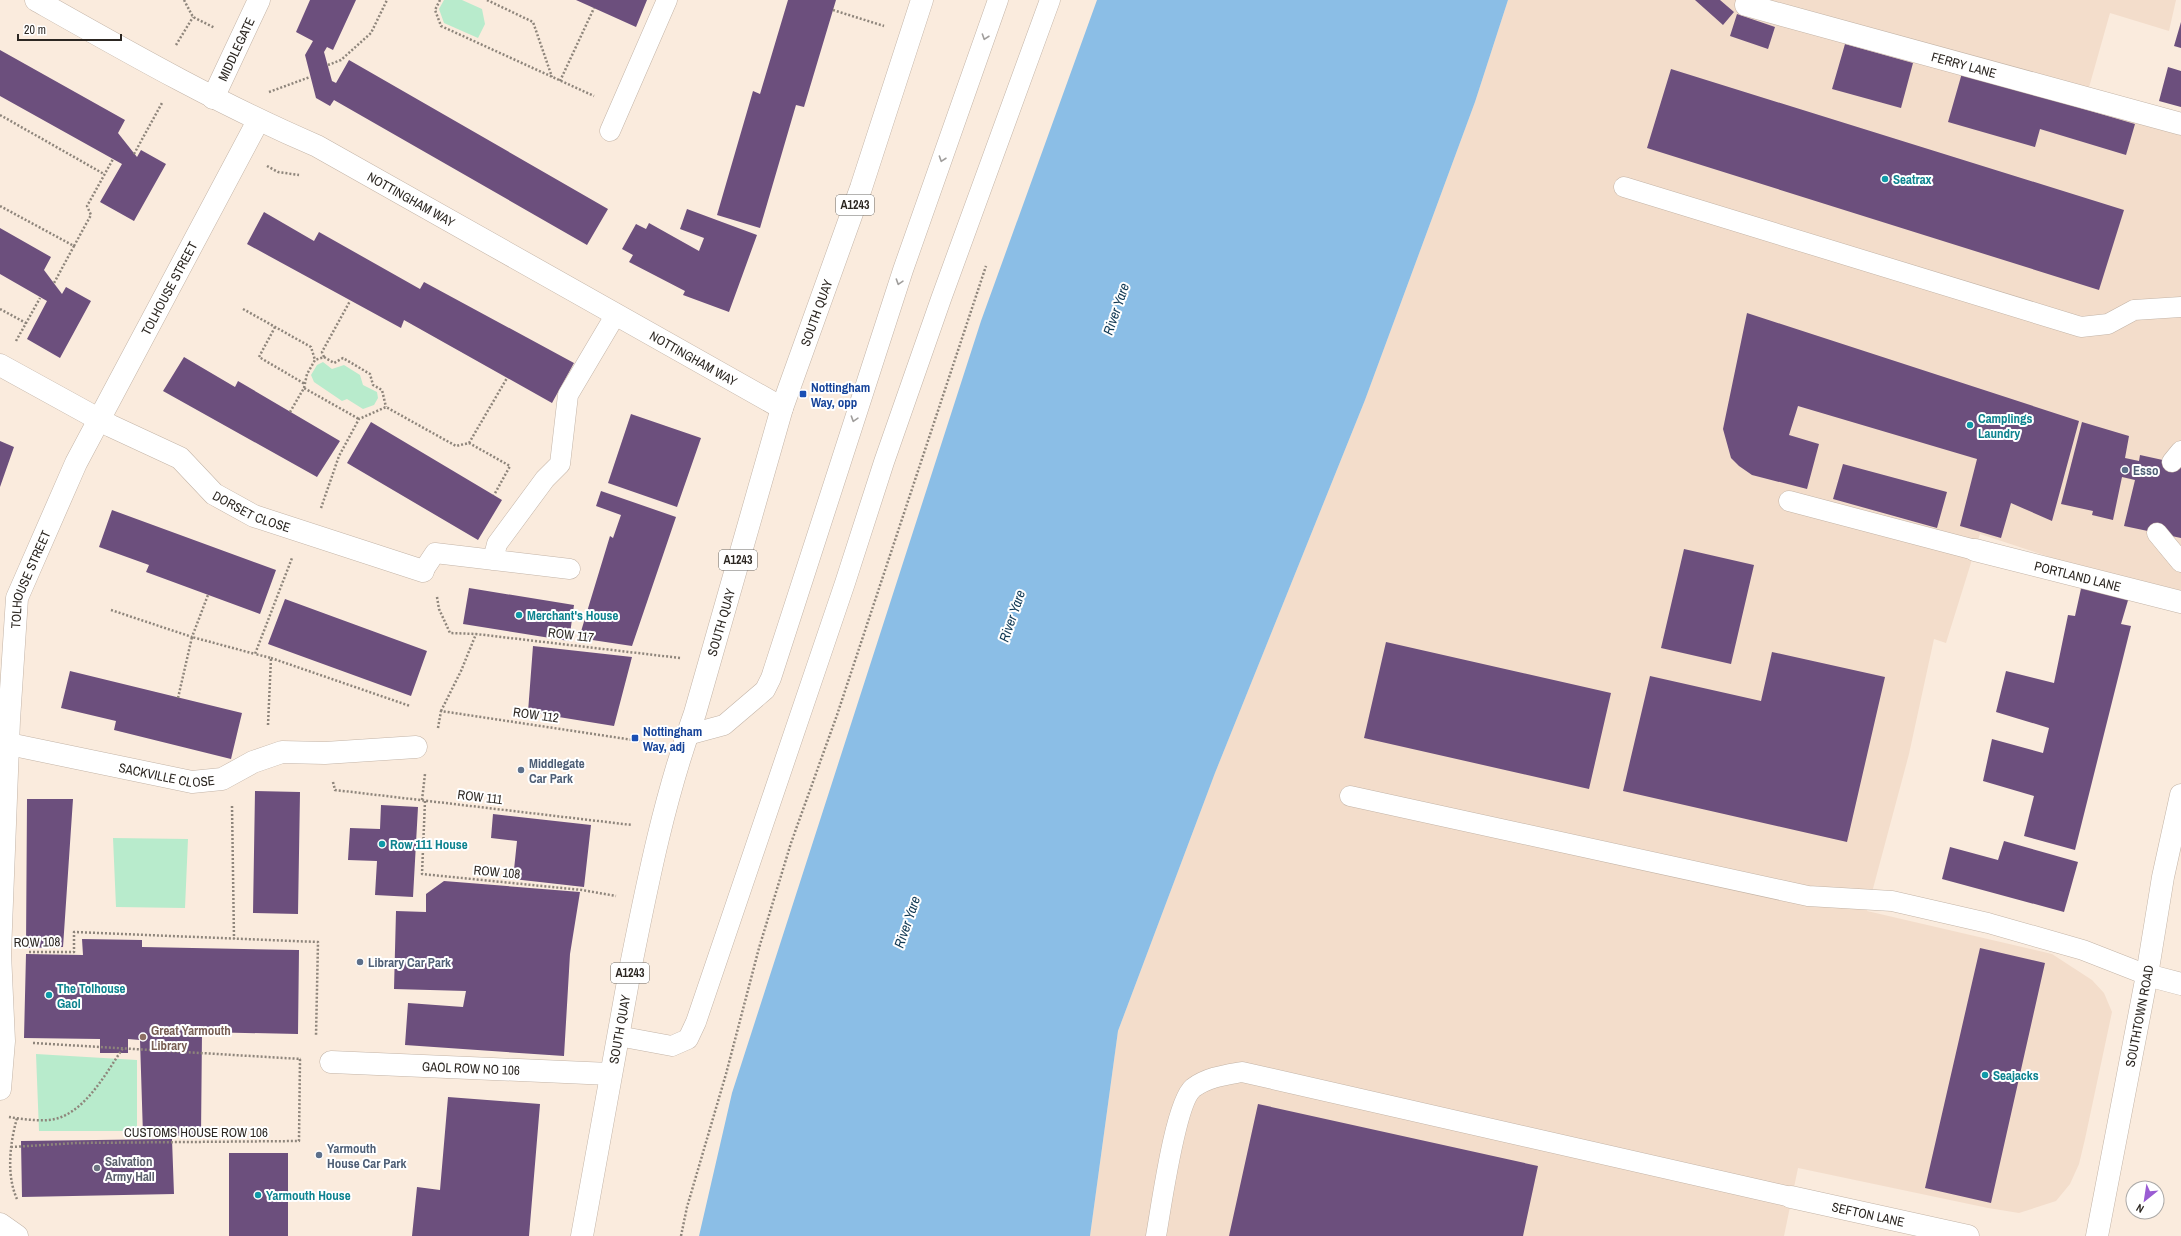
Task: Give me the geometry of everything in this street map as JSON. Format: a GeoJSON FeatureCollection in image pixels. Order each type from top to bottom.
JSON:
{"type":"FeatureCollection","features":[{"type":"Feature","properties":{"kind":"street","name":"NOTTINGHAM WAY"},"geometry":{"type":"LineString","coordinates":[[36,0],[213,98],[258,121],[316,146],[782,408]]}},
{"type":"Feature","properties":{"kind":"street","name":"MIDDLEGATE"},"geometry":{"type":"LineString","coordinates":[[213,98],[259,0]]}},
{"type":"Feature","properties":{"kind":"street","name":"SOUTH QUAY"},"geometry":{"type":"LineString","coordinates":[[582,1236],[610,1074],[644,901],[660,829],[685,741],[710,662],[782,408],[861,188],[922,0]]}},
{"type":"Feature","properties":{"kind":"street","name":"FERRY LANE"},"geometry":{"type":"LineString","coordinates":[[1746,5],[2181,124]]}},
{"type":"Feature","properties":{"kind":"street","name":"TOLHOUSE STREET"},"geometry":{"type":"LineString","coordinates":[[0,1089],[4,1042],[0,953],[9,744],[4,720],[17,598],[76,463],[98,419],[258,121]]}},
{"type":"Feature","properties":{"kind":"street","name":"DORSET CLOSE"},"geometry":{"type":"LineString","coordinates":[[1,365],[98,419],[180,458],[214,494],[254,516],[423,571]]}},
{"type":"Feature","properties":{"kind":"street","name":"PORTLAND LANE"},"geometry":{"type":"LineString","coordinates":[[1975,550],[2181,602]]}},
{"type":"Feature","properties":{"kind":"street","name":"SACKVILLE CLOSE"},"geometry":{"type":"LineString","coordinates":[[9,744],[192,782],[222,779],[253,762],[282,752],[325,753],[416,747]]}},
{"type":"Feature","properties":{"kind":"street","name":"SOUTHTOWN ROAD"},"geometry":{"type":"LineString","coordinates":[[2097,1236],[2147,975],[2163,877],[2181,795]]}},
{"type":"Feature","properties":{"kind":"street"},"geometry":{"type":"LineString","coordinates":[[2147,975],[2181,984]]}},
{"type":"Feature","properties":{"kind":"street","name":"GAOL ROW NO 106"},"geometry":{"type":"LineString","coordinates":[[323,1061],[610,1074]]}},
{"type":"Feature","properties":{"kind":"street","name":"SEFTON LANE"},"geometry":{"type":"LineString","coordinates":[[1791,1197],[1968,1236]]}},
{"type":"Feature","properties":{"kind":"lane"},"geometry":{"type":"LineString","coordinates":[[610,130],[667,0]]}},
{"type":"Feature","properties":{"kind":"lane"},"geometry":{"type":"LineString","coordinates":[[685,741],[724,725],[765,690],[771,678],[903,270],[998,0]]}},
{"type":"Feature","properties":{"kind":"lane"},"geometry":{"type":"LineString","coordinates":[[618,1036],[672,1046],[688,1039],[696,1022],[897,425],[1050,0]]}},
{"type":"Feature","properties":{"kind":"lane"},"geometry":{"type":"LineString","coordinates":[[1624,187],[2081,327],[2108,324],[2134,310],[2181,307]]}},
{"type":"Feature","properties":{"kind":"lane"},"geometry":{"type":"LineString","coordinates":[[493,560],[496,544],[545,479],[560,464],[568,394],[616,314]]}},
{"type":"Feature","properties":{"kind":"lane"},"geometry":{"type":"LineString","coordinates":[[1789,501],[1975,550]]}},
{"type":"Feature","properties":{"kind":"lane"},"geometry":{"type":"LineString","coordinates":[[2157,533],[2181,562]]}},
{"type":"Feature","properties":{"kind":"lane"},"geometry":{"type":"LineString","coordinates":[[423,571],[435,553],[570,569]]}},
{"type":"Feature","properties":{"kind":"lane"},"geometry":{"type":"LineString","coordinates":[[1350,796],[1808,896],[1892,901],[1988,923],[2083,950],[2147,975]]}},
{"type":"Feature","properties":{"kind":"lane"},"geometry":{"type":"LineString","coordinates":[[1156,1236],[1176,1125],[1192,1089],[1212,1077],[1242,1072],[1791,1197]]}},
{"type":"Feature","properties":{"kind":"path"},"geometry":{"type":"LineString","coordinates":[[184,0],[193,16],[240,41]]}},
{"type":"Feature","properties":{"kind":"path"},"geometry":{"type":"LineString","coordinates":[[328,65],[341,60],[371,33],[387,0]]}},
{"type":"Feature","properties":{"kind":"path"},"geometry":{"type":"LineString","coordinates":[[440,0],[435,10],[441,26],[619,108]]}},
{"type":"Feature","properties":{"kind":"path"},"geometry":{"type":"LineString","coordinates":[[487,0],[533,22],[553,78]]}},
{"type":"Feature","properties":{"kind":"path"},"geometry":{"type":"LineString","coordinates":[[560,81],[594,8]]}},
{"type":"Feature","properties":{"kind":"path"},"geometry":{"type":"LineString","coordinates":[[833,10],[911,34]]}},
{"type":"Feature","properties":{"kind":"path"},"geometry":{"type":"LineString","coordinates":[[267,92],[310,77]]}},
{"type":"Feature","properties":{"kind":"path"},"geometry":{"type":"LineString","coordinates":[[134,154],[177,79]]}},
{"type":"Feature","properties":{"kind":"path"},"geometry":{"type":"LineString","coordinates":[[0,115],[104,174]]}},
{"type":"Feature","properties":{"kind":"path"},"geometry":{"type":"LineString","coordinates":[[54,283],[91,215],[87,206],[113,159]]}},
{"type":"Feature","properties":{"kind":"path"},"geometry":{"type":"LineString","coordinates":[[0,206],[74,246]]}},
{"type":"Feature","properties":{"kind":"path"},"geometry":{"type":"LineString","coordinates":[[681,1236],[687,1207],[726,1074],[759,948],[791,843],[821,762],[987,261]]}},
{"type":"Feature","properties":{"kind":"path"},"geometry":{"type":"LineString","coordinates":[[1,365],[40,298]]}},
{"type":"Feature","properties":{"kind":"path"},"geometry":{"type":"LineString","coordinates":[[350,301],[322,352],[324,357],[334,363],[343,358],[370,374],[373,385],[382,390],[386,407],[456,446],[469,443],[510,466],[494,495]]}},
{"type":"Feature","properties":{"kind":"path"},"geometry":{"type":"LineString","coordinates":[[0,309],[26,323]]}},
{"type":"Feature","properties":{"kind":"path"},"geometry":{"type":"LineString","coordinates":[[243,309],[310,347],[315,360]]}},
{"type":"Feature","properties":{"kind":"path"},"geometry":{"type":"LineString","coordinates":[[275,327],[259,357],[305,384]]}},
{"type":"Feature","properties":{"kind":"path"},"geometry":{"type":"LineString","coordinates":[[290,412],[304,388],[307,374],[315,360],[324,357]]}},
{"type":"Feature","properties":{"kind":"path"},"geometry":{"type":"LineString","coordinates":[[469,443],[507,378]]}},
{"type":"Feature","properties":{"kind":"path"},"geometry":{"type":"LineString","coordinates":[[304,388],[359,419]]}},
{"type":"Feature","properties":{"kind":"path"},"geometry":{"type":"LineString","coordinates":[[255,654],[339,456],[359,419],[386,407]]}},
{"type":"Feature","properties":{"kind":"path","name":"ROW 117"},"geometry":{"type":"LineString","coordinates":[[423,571],[435,586],[439,609],[450,633],[476,634],[710,662]]}},
{"type":"Feature","properties":{"kind":"path"},"geometry":{"type":"LineString","coordinates":[[178,698],[192,637],[208,595]]}},
{"type":"Feature","properties":{"kind":"path"},"geometry":{"type":"LineString","coordinates":[[111,610],[192,637],[271,658],[410,706]]}},
{"type":"Feature","properties":{"kind":"path"},"geometry":{"type":"LineString","coordinates":[[416,747],[434,748],[441,711],[461,671],[476,634]]}},
{"type":"Feature","properties":{"kind":"path"},"geometry":{"type":"LineString","coordinates":[[271,658],[267,719],[272,756]]}},
{"type":"Feature","properties":{"kind":"path","name":"ROW 112"},"geometry":{"type":"LineString","coordinates":[[441,711],[685,741]]}},
{"type":"Feature","properties":{"kind":"path"},"geometry":{"type":"LineString","coordinates":[[789,749],[821,762]]}},
{"type":"Feature","properties":{"kind":"path","name":"ROW 111"},"geometry":{"type":"LineString","coordinates":[[325,753],[335,790],[660,829]]}},
{"type":"Feature","properties":{"kind":"path"},"geometry":{"type":"LineString","coordinates":[[4,1042],[323,1061],[318,942],[234,939],[232,774]]}},
{"type":"Feature","properties":{"kind":"path","name":"ROW 108"},"geometry":{"type":"LineString","coordinates":[[426,801],[422,874],[582,890],[644,901]]}},
{"type":"Feature","properties":{"kind":"path","name":"ROW 108"},"geometry":{"type":"LineString","coordinates":[[0,953],[74,952],[74,932],[234,939]]}},
{"type":"Feature","properties":{"kind":"path"},"geometry":{"type":"LineString","coordinates":[[6,1116],[49,1120],[69,1113],[91,1095],[123,1048]]}},
{"type":"Feature","properties":{"kind":"path","name":"CUSTOMS HOUSE ROW 106"},"geometry":{"type":"LineString","coordinates":[[11,1147],[76,1143],[299,1141],[300,1059]]}},
{"type":"Feature","properties":{"kind":"path"},"geometry":{"type":"LineString","coordinates":[[10,1231],[21,1208],[13,1192],[10,1167],[11,1147],[17,1118]]}},
{"type":"Feature","properties":{"kind":"shaded area"},"geometry":{"type":"Polygon","coordinates":[[[1508,0],[2176,0],[2169,31],[2110,13],[2086,98],[2140,123],[2181,135],[2181,596],[2080,567],[1980,534],[1946,643],[1934,639],[1909,754],[1867,911],[2052,954],[2092,980],[2104,993],[2112,1012],[2085,1139],[2079,1164],[2070,1184],[2056,1201],[2019,1213],[1988,1208],[1798,1168],[1784,1236],[1090,1236],[1118,1031],[1215,773],[1365,400],[1475,102],[1508,0]]]}},
{"type":"Feature","properties":{"kind":"green space"},"geometry":{"type":"Polygon","coordinates":[[[444,0],[462,0],[482,9],[485,24],[478,38],[444,23],[439,9],[444,0]]]}},
{"type":"Feature","properties":{"kind":"green space"},"geometry":{"type":"Polygon","coordinates":[[[323,362],[332,369],[344,365],[360,375],[363,385],[377,392],[378,398],[374,405],[363,409],[347,399],[342,401],[314,382],[311,375],[317,365],[323,362]]]}},
{"type":"Feature","properties":{"kind":"green space"},"geometry":{"type":"Polygon","coordinates":[[[113,838],[188,839],[185,908],[116,907],[113,838]]]}},
{"type":"Feature","properties":{"kind":"green space"},"geometry":{"type":"Polygon","coordinates":[[[36,1054],[137,1060],[137,1131],[39,1131],[36,1054]]]}},
{"type":"Feature","properties":{"kind":"water","name":"River Yare"},"geometry":{"type":"Polygon","coordinates":[[[1097,0],[1508,0],[1475,102],[1365,400],[1215,773],[1118,1031],[1090,1236],[699,1236],[732,1093],[981,321],[1097,0]]]}},
{"type":"Feature","properties":{"kind":"building"},"geometry":{"type":"Polygon","coordinates":[[[310,0],[356,0],[333,50],[327,47],[324,52],[332,81],[336,83],[349,60],[608,209],[587,245],[334,100],[330,106],[316,98],[305,55],[313,41],[296,32],[310,0]]]}},
{"type":"Feature","properties":{"kind":"building"},"geometry":{"type":"Polygon","coordinates":[[[576,0],[647,0],[636,27],[576,0]]]}},
{"type":"Feature","properties":{"kind":"building"},"geometry":{"type":"Polygon","coordinates":[[[788,0],[836,0],[804,107],[796,105],[760,228],[717,215],[753,91],[760,94],[788,0]]]}},
{"type":"Feature","properties":{"kind":"building"},"geometry":{"type":"Polygon","coordinates":[[[1695,0],[1720,0],[1734,12],[1723,25],[1695,0]]]}},
{"type":"Feature","properties":{"kind":"building"},"geometry":{"type":"Polygon","coordinates":[[[1737,14],[1775,27],[1768,49],[1730,36],[1737,14]]]}},
{"type":"Feature","properties":{"kind":"building"},"geometry":{"type":"Polygon","coordinates":[[[2181,22],[2181,48],[2174,46],[2181,22]]]}},
{"type":"Feature","properties":{"kind":"building"},"geometry":{"type":"Polygon","coordinates":[[[1845,44],[1913,63],[1901,108],[1832,89],[1845,44]]]}},
{"type":"Feature","properties":{"kind":"building"},"geometry":{"type":"Polygon","coordinates":[[[0,50],[125,120],[118,133],[137,157],[141,150],[166,164],[134,221],[100,202],[122,164],[0,96],[0,50]]]}},
{"type":"Feature","properties":{"kind":"building"},"geometry":{"type":"Polygon","coordinates":[[[2168,67],[2181,71],[2181,107],[2159,101],[2168,67]]]}},
{"type":"Feature","properties":{"kind":"building","name":"Seatrax"},"geometry":{"type":"Polygon","coordinates":[[[1671,69],[2124,210],[2099,290],[1647,148],[1671,69]]]}},
{"type":"Feature","properties":{"kind":"building"},"geometry":{"type":"Polygon","coordinates":[[[1962,73],[2135,124],[2126,155],[2040,129],[2035,147],[1948,122],[1962,73]]]}},
{"type":"Feature","properties":{"kind":"building"},"geometry":{"type":"Polygon","coordinates":[[[687,209],[757,235],[729,312],[683,295],[685,291],[629,262],[633,255],[622,249],[636,224],[646,229],[649,223],[699,251],[704,238],[680,229],[687,209]]]}},
{"type":"Feature","properties":{"kind":"building"},"geometry":{"type":"Polygon","coordinates":[[[264,212],[314,241],[319,232],[420,289],[424,282],[574,363],[552,403],[404,320],[401,328],[247,244],[264,212]]]}},
{"type":"Feature","properties":{"kind":"building"},"geometry":{"type":"Polygon","coordinates":[[[0,228],[51,257],[44,270],[62,294],[66,287],[91,301],[60,358],[27,339],[47,301],[0,274],[0,228]]]}},
{"type":"Feature","properties":{"kind":"building","name":"Camplings Laundry"},"geometry":{"type":"Polygon","coordinates":[[[1747,313],[2079,421],[2052,521],[2011,503],[2001,538],[1960,526],[1977,459],[1798,406],[1789,435],[1819,444],[1807,489],[1752,475],[1731,458],[1723,429],[1747,313]]]}},
{"type":"Feature","properties":{"kind":"building"},"geometry":{"type":"Polygon","coordinates":[[[184,357],[235,387],[238,381],[340,441],[317,477],[163,391],[184,357]]]}},
{"type":"Feature","properties":{"kind":"building"},"geometry":{"type":"Polygon","coordinates":[[[631,414],[701,438],[677,507],[608,483],[631,414]]]}},
{"type":"Feature","properties":{"kind":"building"},"geometry":{"type":"Polygon","coordinates":[[[371,422],[502,500],[478,540],[347,463],[371,422]]]}},
{"type":"Feature","properties":{"kind":"building"},"geometry":{"type":"Polygon","coordinates":[[[2082,422],[2129,436],[2125,458],[2139,461],[2140,455],[2181,464],[2181,538],[2124,526],[2135,480],[2122,477],[2113,520],[2092,515],[2093,511],[2061,504],[2082,422]]]}},
{"type":"Feature","properties":{"kind":"building"},"geometry":{"type":"Polygon","coordinates":[[[0,441],[14,447],[0,487],[0,441]]]}},
{"type":"Feature","properties":{"kind":"building"},"geometry":{"type":"Polygon","coordinates":[[[1843,464],[1947,492],[1937,528],[1833,499],[1843,464]]]}},
{"type":"Feature","properties":{"kind":"building"},"geometry":{"type":"Polygon","coordinates":[[[601,491],[676,517],[632,646],[579,638],[610,536],[613,538],[621,515],[596,506],[601,491]]]}},
{"type":"Feature","properties":{"kind":"building"},"geometry":{"type":"Polygon","coordinates":[[[112,510],[276,570],[260,614],[146,572],[149,565],[99,547],[112,510]]]}},
{"type":"Feature","properties":{"kind":"building"},"geometry":{"type":"Polygon","coordinates":[[[1684,549],[1754,565],[1731,664],[1661,648],[1684,549]]]}},
{"type":"Feature","properties":{"kind":"building"},"geometry":{"type":"Polygon","coordinates":[[[2082,584],[2129,597],[2121,624],[2131,626],[2075,850],[2024,836],[2034,796],[1983,781],[1992,739],[2043,753],[2049,728],[1996,712],[2006,671],[2054,683],[2068,615],[2075,616],[2082,584]]]}},
{"type":"Feature","properties":{"kind":"building","name":"Merchant's House"},"geometry":{"type":"Polygon","coordinates":[[[469,588],[574,605],[569,641],[463,624],[469,588]]]}},
{"type":"Feature","properties":{"kind":"building"},"geometry":{"type":"Polygon","coordinates":[[[285,599],[427,651],[411,696],[268,644],[285,599]]]}},
{"type":"Feature","properties":{"kind":"building"},"geometry":{"type":"Polygon","coordinates":[[[1386,642],[1611,693],[1589,789],[1364,738],[1386,642]]]}},
{"type":"Feature","properties":{"kind":"building"},"geometry":{"type":"Polygon","coordinates":[[[533,646],[632,657],[614,726],[528,712],[533,646]]]}},
{"type":"Feature","properties":{"kind":"building"},"geometry":{"type":"Polygon","coordinates":[[[1772,652],[1885,677],[1847,842],[1623,791],[1650,676],[1761,701],[1772,652]]]}},
{"type":"Feature","properties":{"kind":"building"},"geometry":{"type":"Polygon","coordinates":[[[70,671],[242,713],[231,759],[114,730],[116,721],[61,708],[70,671]]]}},
{"type":"Feature","properties":{"kind":"building"},"geometry":{"type":"Polygon","coordinates":[[[255,791],[300,792],[298,914],[253,913],[255,791]]]}},
{"type":"Feature","properties":{"kind":"building"},"geometry":{"type":"Polygon","coordinates":[[[27,799],[73,799],[63,947],[26,948],[27,799]]]}},
{"type":"Feature","properties":{"kind":"building","name":"Row 111 House"},"geometry":{"type":"Polygon","coordinates":[[[381,805],[418,807],[413,897],[375,895],[377,861],[348,860],[350,828],[380,829],[381,805]]]}},
{"type":"Feature","properties":{"kind":"building"},"geometry":{"type":"Polygon","coordinates":[[[493,814],[591,825],[584,887],[513,879],[517,841],[491,838],[493,814]]]}},
{"type":"Feature","properties":{"kind":"building"},"geometry":{"type":"Polygon","coordinates":[[[2004,841],[2078,862],[2064,912],[1942,879],[1950,847],[1998,860],[2004,841]]]}},
{"type":"Feature","properties":{"kind":"building"},"geometry":{"type":"Polygon","coordinates":[[[444,881],[580,892],[570,954],[564,1056],[405,1045],[408,1003],[463,1007],[466,991],[394,989],[396,911],[426,912],[426,894],[444,881]]]}},
{"type":"Feature","properties":{"kind":"building","name":"Great Yarmouth Library"},"geometry":{"type":"Polygon","coordinates":[[[82,939],[142,940],[142,947],[299,950],[298,1034],[202,1032],[201,1136],[143,1135],[140,1040],[128,1039],[128,1053],[100,1053],[100,1039],[24,1038],[26,954],[83,955],[82,939]]]}},
{"type":"Feature","properties":{"kind":"building","name":"Seajacks"},"geometry":{"type":"Polygon","coordinates":[[[1980,948],[2045,963],[1991,1203],[1925,1188],[1980,948]]]}},
{"type":"Feature","properties":{"kind":"building"},"geometry":{"type":"Polygon","coordinates":[[[448,1097],[540,1104],[529,1236],[412,1236],[417,1187],[440,1190],[448,1097]]]}},
{"type":"Feature","properties":{"kind":"building"},"geometry":{"type":"Polygon","coordinates":[[[1258,1104],[1538,1166],[1523,1236],[1229,1236],[1258,1104]]]}},
{"type":"Feature","properties":{"kind":"building","name":"Salvation Army Hall"},"geometry":{"type":"Polygon","coordinates":[[[172,1139],[174,1194],[22,1197],[21,1141],[172,1139]]]}},
{"type":"Feature","properties":{"kind":"building","name":"Yarmouth House"},"geometry":{"type":"Polygon","coordinates":[[[229,1153],[288,1153],[288,1236],[229,1236],[229,1153]]]}},
{"type":"Feature","properties":{"kind":"place","name":"Seatrax"},"geometry":{"type":"Point","coordinates":[1885,179]}},
{"type":"Feature","properties":{"kind":"place","name":"Nottingham Way, opp"},"geometry":{"type":"Point","coordinates":[803,394]}},
{"type":"Feature","properties":{"kind":"place","name":"Camplings Laundry"},"geometry":{"type":"Point","coordinates":[1970,425]}},
{"type":"Feature","properties":{"kind":"place","name":"Esso"},"geometry":{"type":"Point","coordinates":[2125,470]}},
{"type":"Feature","properties":{"kind":"place","name":"Merchant's House"},"geometry":{"type":"Point","coordinates":[519,615]}},
{"type":"Feature","properties":{"kind":"place","name":"Nottingham Way, adj"},"geometry":{"type":"Point","coordinates":[635,738]}},
{"type":"Feature","properties":{"kind":"place","name":"Middlegate Car Park"},"geometry":{"type":"Point","coordinates":[521,770]}},
{"type":"Feature","properties":{"kind":"place","name":"Row 111 House"},"geometry":{"type":"Point","coordinates":[382,844]}},
{"type":"Feature","properties":{"kind":"place","name":"Library Car Park"},"geometry":{"type":"Point","coordinates":[360,962]}},
{"type":"Feature","properties":{"kind":"place","name":"The Tolhouse Gaol"},"geometry":{"type":"Point","coordinates":[49,995]}},
{"type":"Feature","properties":{"kind":"place","name":"Great Yarmouth Library"},"geometry":{"type":"Point","coordinates":[143,1037]}},
{"type":"Feature","properties":{"kind":"place","name":"Seajacks"},"geometry":{"type":"Point","coordinates":[1985,1075]}},
{"type":"Feature","properties":{"kind":"place","name":"Yarmouth House Car Park"},"geometry":{"type":"Point","coordinates":[319,1155]}},
{"type":"Feature","properties":{"kind":"place","name":"Salvation Army Hall"},"geometry":{"type":"Point","coordinates":[97,1168]}},
{"type":"Feature","properties":{"kind":"place","name":"Yarmouth House"},"geometry":{"type":"Point","coordinates":[258,1195]}}]}
